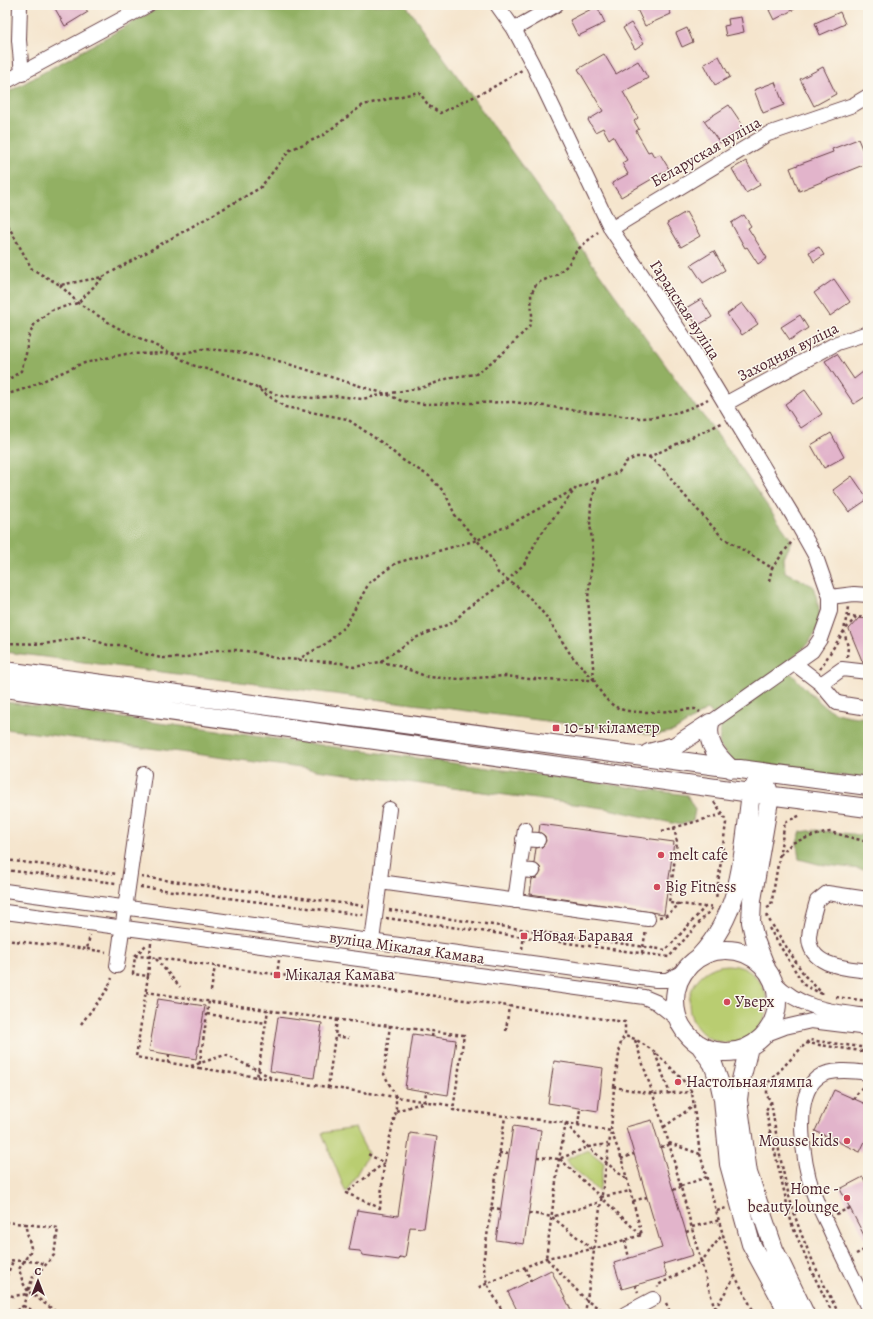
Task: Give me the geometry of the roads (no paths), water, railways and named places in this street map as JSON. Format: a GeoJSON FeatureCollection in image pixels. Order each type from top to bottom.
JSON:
{"type":"FeatureCollection","features":[{"type":"Feature","properties":{"kind":"main road"},"geometry":{"type":"LineString","coordinates":[[5,671],[637,755],[731,769],[868,786]]}},
{"type":"Feature","properties":{"kind":"main road"},"geometry":{"type":"LineString","coordinates":[[5,688],[751,793],[868,808]]}},
{"type":"Feature","properties":{"kind":"main road"},"geometry":{"type":"LineString","coordinates":[[637,755],[661,751],[675,746],[708,720]]}},
{"type":"Feature","properties":{"kind":"main road"},"geometry":{"type":"LineString","coordinates":[[708,720],[711,746],[720,759],[731,769]]}},
{"type":"Feature","properties":{"kind":"main road"},"geometry":{"type":"LineString","coordinates":[[762,773],[751,793],[737,890],[731,909],[714,941],[685,971],[679,983],[676,996],[676,1008],[680,1021],[687,1033],[699,1044],[713,1064],[723,1099],[729,1164],[751,1244],[789,1314]]}},
{"type":"Feature","properties":{"kind":"main road"},"geometry":{"type":"LineString","coordinates":[[699,1044],[710,1049],[723,1052],[736,1051],[749,1047],[764,1035],[772,1024],[776,1012],[777,999],[770,976],[755,940],[751,922],[752,900],[770,795],[762,773]]}},
{"type":"Feature","properties":{"kind":"main road"},"geometry":{"type":"LineString","coordinates":[[698,958],[719,951],[732,950],[751,956],[770,976]]}},
{"type":"Feature","properties":{"kind":"main road"},"geometry":{"type":"LineString","coordinates":[[749,1047],[740,1084],[738,1100],[748,1173],[774,1249],[805,1314]]}},
{"type":"Feature","properties":{"kind":"street"},"geometry":{"type":"LineString","coordinates":[[20,5],[19,40],[22,74]]}},
{"type":"Feature","properties":{"kind":"street"},"geometry":{"type":"LineString","coordinates":[[5,82],[148,5]]}},
{"type":"Feature","properties":{"kind":"street","name":"Гарадская вуліца"},"geometry":{"type":"LineString","coordinates":[[497,5],[514,29],[532,63],[608,223],[694,352],[802,531],[816,558],[830,597]]}},
{"type":"Feature","properties":{"kind":"street"},"geometry":{"type":"LineString","coordinates":[[514,29],[556,5]]}},
{"type":"Feature","properties":{"kind":"street","name":"Беларуская вуліца"},"geometry":{"type":"LineString","coordinates":[[608,223],[768,134],[853,105],[868,96]]}},
{"type":"Feature","properties":{"kind":"street","name":"Заходняя вуліца"},"geometry":{"type":"LineString","coordinates":[[722,399],[837,343],[868,333]]}},
{"type":"Feature","properties":{"kind":"street"},"geometry":{"type":"LineString","coordinates":[[708,720],[795,664],[812,651],[820,639],[830,611],[830,597],[854,594],[868,595]]}},
{"type":"Feature","properties":{"kind":"street"},"geometry":{"type":"LineString","coordinates":[[795,664],[818,682],[837,703],[868,708]]}},
{"type":"Feature","properties":{"kind":"street"},"geometry":{"type":"LineString","coordinates":[[818,682],[842,669],[868,672]]}},
{"type":"Feature","properties":{"kind":"street"},"geometry":{"type":"LineString","coordinates":[[117,966],[144,774]]}},
{"type":"Feature","properties":{"kind":"street"},"geometry":{"type":"LineString","coordinates":[[372,941],[389,809]]}},
{"type":"Feature","properties":{"kind":"street"},"geometry":{"type":"LineString","coordinates":[[515,901],[524,834],[538,840]]}},
{"type":"Feature","properties":{"kind":"street"},"geometry":{"type":"LineString","coordinates":[[519,870],[533,871]]}},
{"type":"Feature","properties":{"kind":"street"},"geometry":{"type":"LineString","coordinates":[[380,882],[648,919]]}},
{"type":"Feature","properties":{"kind":"street","name":"вуліца Мікалая Камава"},"geometry":{"type":"LineString","coordinates":[[5,891],[656,980],[667,980],[685,971]]}},
{"type":"Feature","properties":{"kind":"street"},"geometry":{"type":"LineString","coordinates":[[868,899],[827,893],[821,896],[817,901],[809,938],[813,950],[822,960],[831,965],[868,971]]}},
{"type":"Feature","properties":{"kind":"street","name":"вуліца Мікалая Камава"},"geometry":{"type":"LineString","coordinates":[[5,912],[122,926],[644,997],[656,1002],[680,1021]]}},
{"type":"Feature","properties":{"kind":"street"},"geometry":{"type":"LineString","coordinates":[[770,976],[786,994],[811,1007],[868,1016]]}},
{"type":"Feature","properties":{"kind":"street"},"geometry":{"type":"LineString","coordinates":[[764,1035],[785,1027],[811,1021],[868,1028]]}},
{"type":"Feature","properties":{"kind":"street"},"geometry":{"type":"LineString","coordinates":[[867,1303],[813,1193],[804,1155],[803,1110],[808,1091],[818,1078],[835,1072],[852,1071],[868,1073]]}},
{"type":"Feature","properties":{"kind":"street"},"geometry":{"type":"LineString","coordinates":[[625,1314],[660,1297]]}},
{"type":"Feature","properties":{"kind":"place","name":"10-ы кіламетр"},"geometry":{"type":"Point","coordinates":[556,728]}},
{"type":"Feature","properties":{"kind":"place","name":"melt cafe"},"geometry":{"type":"Point","coordinates":[661,855]}},
{"type":"Feature","properties":{"kind":"place","name":"Big Fitness"},"geometry":{"type":"Point","coordinates":[657,887]}},
{"type":"Feature","properties":{"kind":"place","name":"Новая Баравая"},"geometry":{"type":"Point","coordinates":[524,936]}},
{"type":"Feature","properties":{"kind":"place","name":"Мікалая Камава"},"geometry":{"type":"Point","coordinates":[277,975]}},
{"type":"Feature","properties":{"kind":"place","name":"Уверх"},"geometry":{"type":"Point","coordinates":[727,1002]}},
{"type":"Feature","properties":{"kind":"place","name":"Настольная лямпа"},"geometry":{"type":"Point","coordinates":[678,1082]}},
{"type":"Feature","properties":{"kind":"place","name":"Mousse kids"},"geometry":{"type":"Point","coordinates":[847,1141]}},
{"type":"Feature","properties":{"kind":"place","name":"Home - beauty lounge"},"geometry":{"type":"Point","coordinates":[847,1198]}}]}
